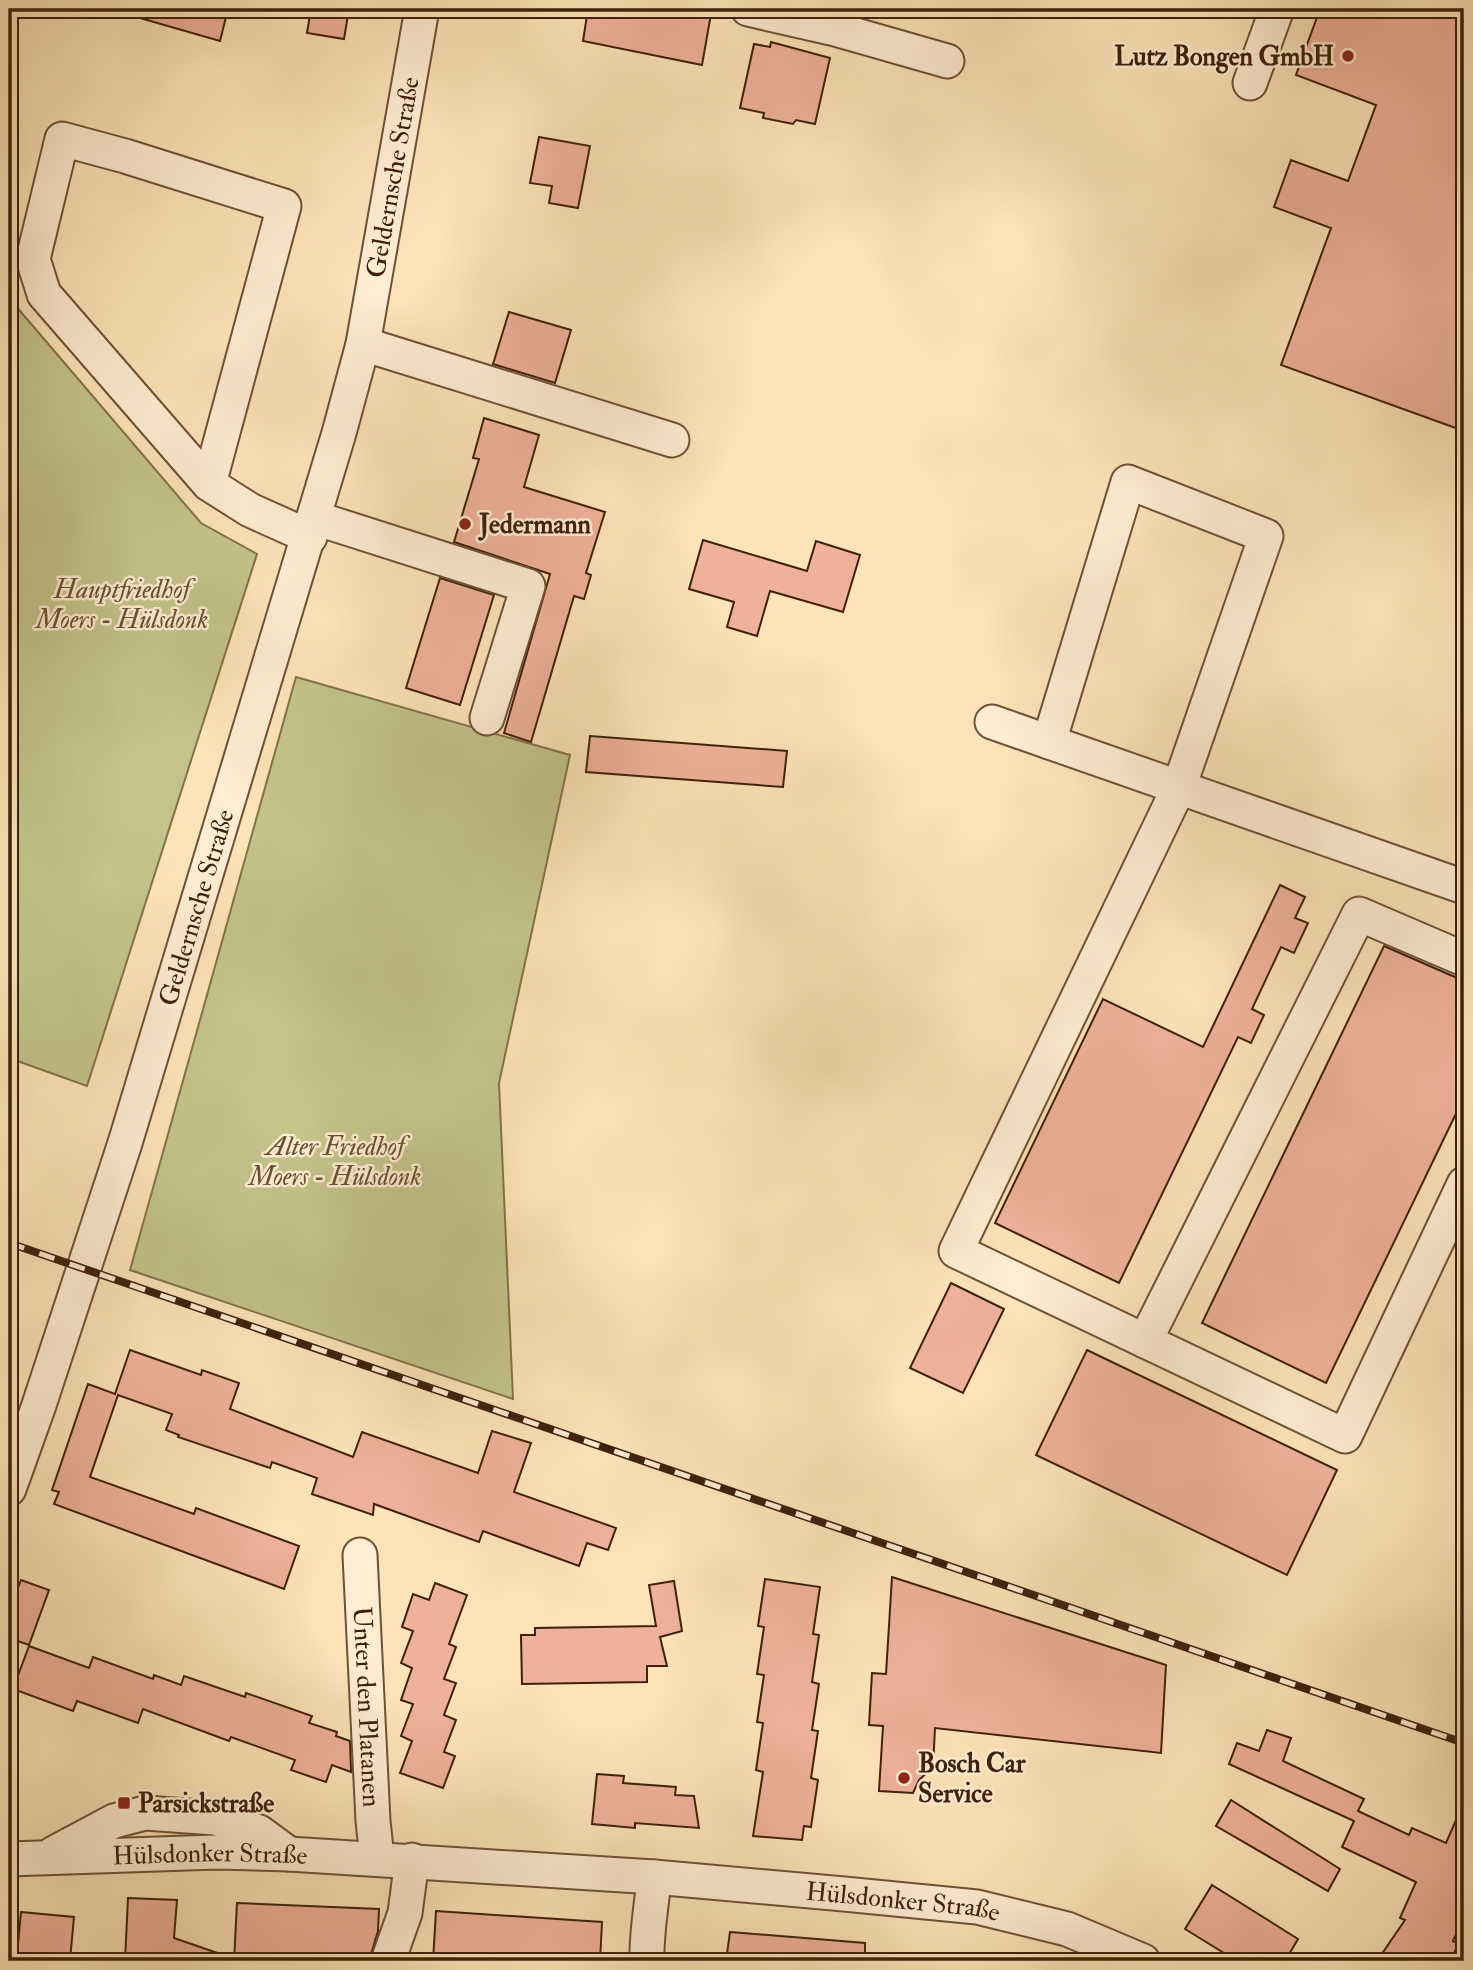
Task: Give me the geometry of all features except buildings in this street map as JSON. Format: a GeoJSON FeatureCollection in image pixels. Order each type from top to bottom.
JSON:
{"type":"FeatureCollection","features":[{"type":"Feature","properties":{"kind":"street","name":"Geldernsche Straße"},"geometry":{"type":"LineString","coordinates":[[11,1477],[39,1405],[125,1143],[312,527],[363,344],[422,9]]}},
{"type":"Feature","properties":{"kind":"street"},"geometry":{"type":"LineString","coordinates":[[748,9],[835,29],[947,61]]}},
{"type":"Feature","properties":{"kind":"street"},"geometry":{"type":"LineString","coordinates":[[1250,83],[1277,9]]}},
{"type":"Feature","properties":{"kind":"street"},"geometry":{"type":"LineString","coordinates":[[209,484],[284,206],[62,139],[33,259],[44,294],[209,484],[250,510],[528,586],[487,718]]}},
{"type":"Feature","properties":{"kind":"street"},"geometry":{"type":"LineString","coordinates":[[363,344],[672,440]]}},
{"type":"Feature","properties":{"kind":"street"},"geometry":{"type":"LineString","coordinates":[[1049,742],[1128,482],[1266,536],[1179,787],[956,1251],[1345,1436],[1464,1184]]}},
{"type":"Feature","properties":{"kind":"street"},"geometry":{"type":"LineString","coordinates":[[992,722],[1464,887]]}},
{"type":"Feature","properties":{"kind":"street"},"geometry":{"type":"LineString","coordinates":[[1145,1340],[1359,914],[1464,959]]}},
{"type":"Feature","properties":{"kind":"street","name":"Unter den Platanen"},"geometry":{"type":"LineString","coordinates":[[360,1555],[377,1858]]}},
{"type":"Feature","properties":{"kind":"street"},"geometry":{"type":"LineString","coordinates":[[9,1842],[49,1856]]}},
{"type":"Feature","properties":{"kind":"street","name":"Hülsdonker Straße"},"geometry":{"type":"LineString","coordinates":[[9,1859],[217,1852],[289,1854],[654,1877],[977,1907],[1067,1929],[1143,1961]]}},
{"type":"Feature","properties":{"kind":"street"},"geometry":{"type":"LineString","coordinates":[[388,1961],[405,1913],[412,1860]]}},
{"type":"Feature","properties":{"kind":"street"},"geometry":{"type":"LineString","coordinates":[[647,1961],[646,1942],[654,1877]]}},
{"type":"Feature","properties":{"kind":"green space","name":"Hauptfriedhof Moers - Hülsdonk"},"geometry":{"type":"Polygon","coordinates":[[[9,298],[201,523],[257,554],[87,1086],[9,1058],[9,298]]]}},
{"type":"Feature","properties":{"kind":"green space","name":"Alter Friedhof Moers - Hülsdonk"},"geometry":{"type":"Polygon","coordinates":[[[296,677],[570,755],[499,1083],[513,1399],[130,1270],[296,677]]]}},
{"type":"Feature","properties":{"kind":"railway"},"geometry":{"type":"LineString","coordinates":[[9,1243],[1464,1743]]}},
{"type":"Feature","properties":{"kind":"place","name":"Lutz Bongen GmbH"},"geometry":{"type":"Point","coordinates":[1348,56]}},
{"type":"Feature","properties":{"kind":"place","name":"Jedermann"},"geometry":{"type":"Point","coordinates":[465,524]}},
{"type":"Feature","properties":{"kind":"place","name":"Bosch Car Service"},"geometry":{"type":"Point","coordinates":[904,1778]}},
{"type":"Feature","properties":{"kind":"place","name":"Parsickstraße"},"geometry":{"type":"Point","coordinates":[124,1803]}}]}
